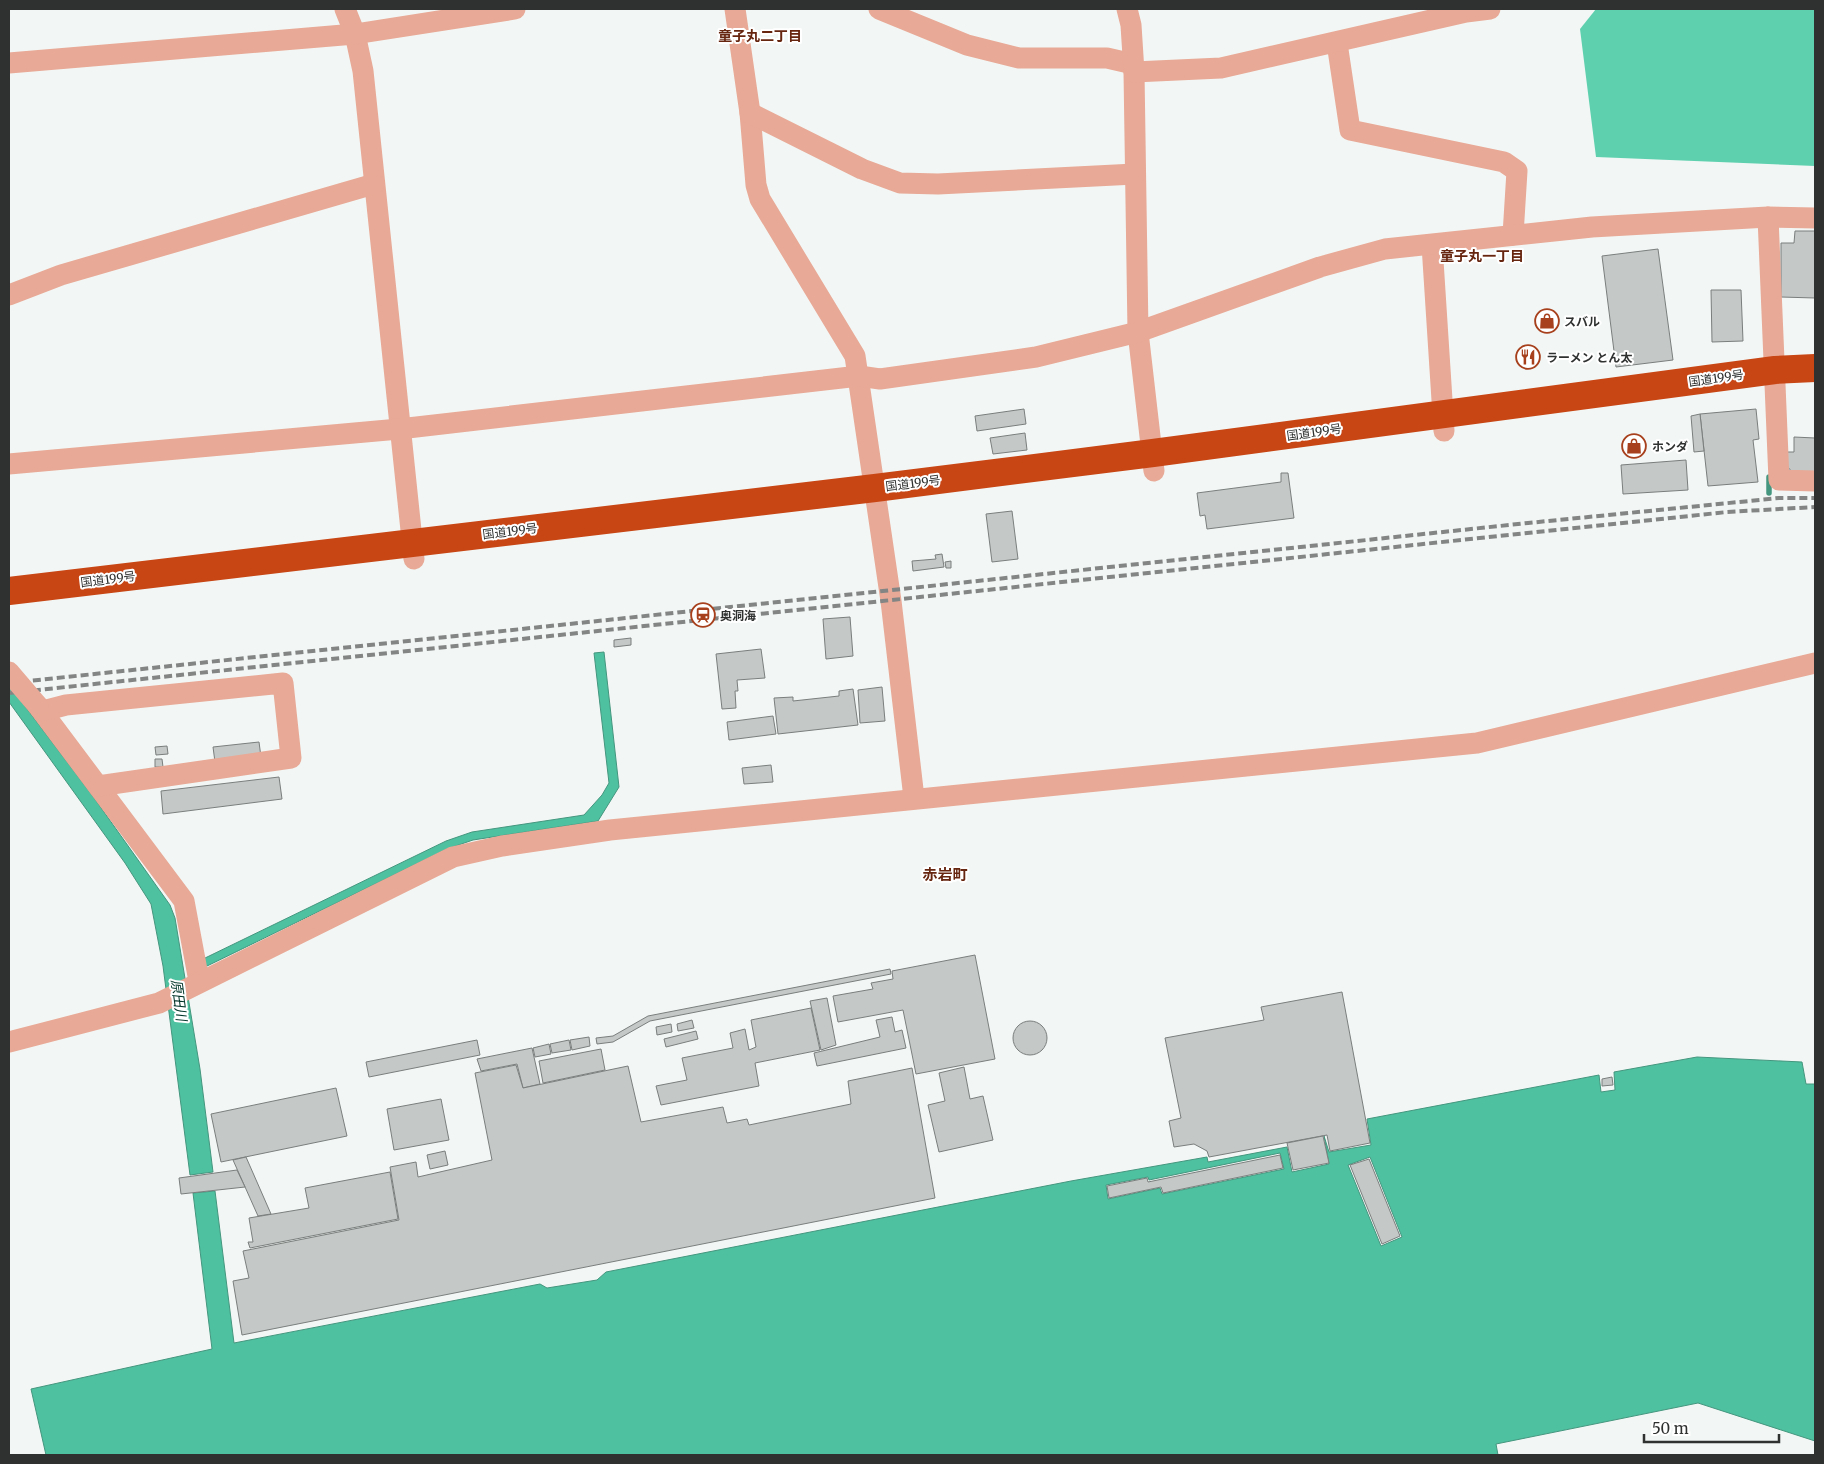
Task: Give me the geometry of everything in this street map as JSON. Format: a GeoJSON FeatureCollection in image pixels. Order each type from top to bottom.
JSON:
{"type":"FeatureCollection","features":[{"type":"Feature","properties":{"kind":"highway","name":"国道199号"},"geometry":{"type":"LineString","coordinates":[[9,591],[413,551],[876,498],[1776,378],[1815,368]]}},
{"type":"Feature","properties":{"kind":"highway","name":"国道199号"},"geometry":{"type":"LineString","coordinates":[[1776,378],[1815,385]]}},
{"type":"Feature","properties":{"kind":"highway","name":"国道199号"},"geometry":{"type":"LineString","coordinates":[[9,607],[413,551]]}},
{"type":"Feature","properties":{"kind":"street"},"geometry":{"type":"LineString","coordinates":[[345,9],[355,34],[363,71],[413,551]]}},
{"type":"Feature","properties":{"kind":"street"},"geometry":{"type":"LineString","coordinates":[[9,63],[355,34],[515,9]]}},
{"type":"Feature","properties":{"kind":"street"},"geometry":{"type":"LineString","coordinates":[[735,9],[750,113],[756,185],[760,199],[855,356],[891,601],[914,798]]}},
{"type":"Feature","properties":{"kind":"street"},"geometry":{"type":"LineString","coordinates":[[879,9],[966,45],[1019,58],[1107,58],[1134,68],[1221,68],[1466,12],[1490,9]]}},
{"type":"Feature","properties":{"kind":"street"},"geometry":{"type":"LineString","coordinates":[[1127,9],[1131,25],[1134,68],[1138,332],[1153,462]]}},
{"type":"Feature","properties":{"kind":"street"},"geometry":{"type":"LineString","coordinates":[[1337,43],[1350,130],[1504,162],[1517,171],[1512,235]]}},
{"type":"Feature","properties":{"kind":"street"},"geometry":{"type":"LineString","coordinates":[[750,113],[862,169],[900,183],[938,184],[1135,174]]}},
{"type":"Feature","properties":{"kind":"street"},"geometry":{"type":"LineString","coordinates":[[9,295],[61,275],[374,184]]}},
{"type":"Feature","properties":{"kind":"street"},"geometry":{"type":"LineString","coordinates":[[1768,217],[1780,480],[1815,481]]}},
{"type":"Feature","properties":{"kind":"street"},"geometry":{"type":"LineString","coordinates":[[9,464],[399,429],[859,376],[880,380],[1036,357],[1138,332],[1320,266],[1385,249],[1592,227],[1768,217],[1815,218]]}},
{"type":"Feature","properties":{"kind":"street"},"geometry":{"type":"LineString","coordinates":[[1432,245],[1444,423]]}},
{"type":"Feature","properties":{"kind":"street"},"geometry":{"type":"LineString","coordinates":[[9,1042],[159,1002],[453,857],[502,846],[610,830],[1477,743],[1815,663]]}},
{"type":"Feature","properties":{"kind":"street"},"geometry":{"type":"LineString","coordinates":[[9,672],[41,709],[184,902],[199,981]]}},
{"type":"Feature","properties":{"kind":"street"},"geometry":{"type":"LineString","coordinates":[[41,709],[283,683],[291,758],[98,786]]}},
{"type":"Feature","properties":{"kind":"shaded area"},"geometry":{"type":"Polygon","coordinates":[[[1596,9],[1815,9],[1815,166],[1596,157],[1580,29],[1596,9]]]}},
{"type":"Feature","properties":{"kind":"water"},"geometry":{"type":"Polygon","coordinates":[[[604,652],[619,787],[598,821],[473,840],[447,849],[205,967],[203,959],[446,841],[472,832],[584,815],[602,795],[609,783],[594,653],[604,652]]]}},
{"type":"Feature","properties":{"kind":"water","name":"原田川"},"geometry":{"type":"Polygon","coordinates":[[[9,685],[92,795],[170,905],[175,918],[200,1069],[213,1172],[190,1175],[163,966],[151,904],[125,863],[9,702],[9,685]]]}},
{"type":"Feature","properties":{"kind":"water"},"geometry":{"type":"Polygon","coordinates":[[[1697,1057],[1802,1062],[1806,1084],[1815,1084],[1815,1441],[1698,1403],[1496,1444],[1498,1455],[46,1455],[31,1389],[212,1349],[193,1193],[215,1191],[234,1343],[540,1284],[547,1288],[597,1280],[606,1272],[1071,1181],[1207,1157],[1208,1162],[1287,1147],[1292,1172],[1329,1164],[1324,1136],[1329,1152],[1371,1145],[1367,1119],[1599,1075],[1601,1092],[1615,1090],[1614,1072],[1697,1057]],[[1280,1153],[1149,1180],[1148,1177],[1106,1185],[1108,1199],[1160,1188],[1162,1194],[1284,1169],[1280,1153]],[[1370,1157],[1348,1165],[1381,1246],[1402,1237],[1370,1157]]]}},
{"type":"Feature","properties":{"kind":"building"},"geometry":{"type":"Polygon","coordinates":[[[1795,231],[1815,231],[1815,298],[1781,297],[1781,243],[1794,243],[1795,231]]]}},
{"type":"Feature","properties":{"kind":"building"},"geometry":{"type":"Polygon","coordinates":[[[1658,249],[1673,360],[1616,367],[1602,256],[1658,249]]]}},
{"type":"Feature","properties":{"kind":"building"},"geometry":{"type":"Polygon","coordinates":[[[1711,290],[1741,290],[1743,341],[1712,342],[1711,290]]]}},
{"type":"Feature","properties":{"kind":"building"},"geometry":{"type":"Polygon","coordinates":[[[1024,409],[1026,424],[977,431],[975,416],[1024,409]]]}},
{"type":"Feature","properties":{"kind":"building"},"geometry":{"type":"Polygon","coordinates":[[[1756,409],[1759,439],[1753,440],[1758,482],[1708,486],[1700,414],[1756,409]]]}},
{"type":"Feature","properties":{"kind":"building"},"geometry":{"type":"Polygon","coordinates":[[[1700,414],[1704,451],[1694,452],[1691,416],[1700,414]]]}},
{"type":"Feature","properties":{"kind":"building"},"geometry":{"type":"Polygon","coordinates":[[[1025,433],[1027,450],[993,454],[990,438],[1025,433]]]}},
{"type":"Feature","properties":{"kind":"building"},"geometry":{"type":"Polygon","coordinates":[[[1794,437],[1815,438],[1815,473],[1793,473],[1786,465],[1786,452],[1794,452],[1794,437]]]}},
{"type":"Feature","properties":{"kind":"building"},"geometry":{"type":"Polygon","coordinates":[[[1686,460],[1688,490],[1623,494],[1621,465],[1686,460]]]}},
{"type":"Feature","properties":{"kind":"building"},"geometry":{"type":"Polygon","coordinates":[[[1281,473],[1288,473],[1294,518],[1207,529],[1205,515],[1200,516],[1197,493],[1281,482],[1281,473]]]}},
{"type":"Feature","properties":{"kind":"building"},"geometry":{"type":"Polygon","coordinates":[[[1012,511],[1018,559],[992,562],[986,514],[1012,511]]]}},
{"type":"Feature","properties":{"kind":"building"},"geometry":{"type":"Polygon","coordinates":[[[942,554],[944,567],[913,571],[912,561],[936,559],[935,555],[942,554]]]}},
{"type":"Feature","properties":{"kind":"building"},"geometry":{"type":"Polygon","coordinates":[[[951,561],[951,568],[946,568],[945,562],[951,561]]]}},
{"type":"Feature","properties":{"kind":"building"},"geometry":{"type":"Polygon","coordinates":[[[850,617],[853,656],[826,659],[823,619],[850,617]]]}},
{"type":"Feature","properties":{"kind":"building"},"geometry":{"type":"Polygon","coordinates":[[[631,638],[631,645],[614,647],[614,640],[631,638]]]}},
{"type":"Feature","properties":{"kind":"building"},"geometry":{"type":"Polygon","coordinates":[[[761,649],[765,678],[737,680],[738,691],[735,691],[736,708],[722,709],[716,654],[761,649]]]}},
{"type":"Feature","properties":{"kind":"building"},"geometry":{"type":"Polygon","coordinates":[[[882,687],[885,721],[860,723],[858,690],[882,687]]]}},
{"type":"Feature","properties":{"kind":"building"},"geometry":{"type":"Polygon","coordinates":[[[853,689],[858,725],[778,734],[774,698],[793,697],[793,701],[839,696],[839,691],[853,689]]]}},
{"type":"Feature","properties":{"kind":"building"},"geometry":{"type":"Polygon","coordinates":[[[773,716],[776,734],[729,740],[727,722],[773,716]]]}},
{"type":"Feature","properties":{"kind":"building"},"geometry":{"type":"Polygon","coordinates":[[[259,742],[261,757],[215,762],[213,747],[259,742]]]}},
{"type":"Feature","properties":{"kind":"building"},"geometry":{"type":"Polygon","coordinates":[[[167,746],[168,754],[156,755],[155,747],[167,746]]]}},
{"type":"Feature","properties":{"kind":"building"},"geometry":{"type":"Polygon","coordinates":[[[155,759],[162,759],[163,767],[155,767],[155,759]]]}},
{"type":"Feature","properties":{"kind":"building"},"geometry":{"type":"Polygon","coordinates":[[[771,765],[773,782],[744,784],[742,768],[771,765]]]}},
{"type":"Feature","properties":{"kind":"building"},"geometry":{"type":"Polygon","coordinates":[[[279,777],[282,799],[163,814],[161,791],[279,777]]]}},
{"type":"Feature","properties":{"kind":"building"},"geometry":{"type":"Polygon","coordinates":[[[975,955],[995,1059],[916,1074],[903,1010],[838,1022],[833,996],[873,989],[871,983],[893,979],[892,971],[975,955]]]}},
{"type":"Feature","properties":{"kind":"building"},"geometry":{"type":"Polygon","coordinates":[[[890,969],[891,974],[650,1021],[613,1042],[597,1044],[596,1038],[613,1036],[648,1016],[890,969]]]}},
{"type":"Feature","properties":{"kind":"building"},"geometry":{"type":"Polygon","coordinates":[[[1342,992],[1370,1143],[1330,1151],[1327,1135],[1209,1157],[1207,1151],[1194,1144],[1174,1147],[1169,1121],[1181,1118],[1165,1038],[1264,1020],[1261,1007],[1342,992]]]}},
{"type":"Feature","properties":{"kind":"building"},"geometry":{"type":"Polygon","coordinates":[[[827,998],[836,1045],[821,1050],[810,1001],[827,998]]]}},
{"type":"Feature","properties":{"kind":"building"},"geometry":{"type":"Polygon","coordinates":[[[811,1008],[820,1050],[755,1063],[759,1086],[661,1105],[656,1086],[687,1080],[682,1058],[733,1048],[730,1033],[745,1029],[749,1050],[756,1047],[751,1020],[811,1008]]]}},
{"type":"Feature","properties":{"kind":"building"},"geometry":{"type":"Polygon","coordinates":[[[892,1017],[895,1032],[902,1030],[906,1048],[817,1066],[814,1053],[880,1037],[876,1020],[892,1017]]]}},
{"type":"Feature","properties":{"kind":"building"},"geometry":{"type":"Polygon","coordinates":[[[692,1020],[694,1028],[678,1031],[677,1024],[692,1020]]]}},
{"type":"Feature","properties":{"kind":"building"},"geometry":{"type":"Polygon","coordinates":[[[1030,1021],[1042,1026],[1047,1038],[1042,1050],[1030,1055],[1018,1050],[1013,1038],[1018,1026],[1030,1021]]]}},
{"type":"Feature","properties":{"kind":"building"},"geometry":{"type":"Polygon","coordinates":[[[671,1024],[672,1032],[657,1035],[656,1027],[671,1024]]]}},
{"type":"Feature","properties":{"kind":"building"},"geometry":{"type":"Polygon","coordinates":[[[696,1031],[698,1039],[666,1047],[664,1039],[696,1031]]]}},
{"type":"Feature","properties":{"kind":"building"},"geometry":{"type":"Polygon","coordinates":[[[589,1037],[590,1046],[572,1050],[570,1040],[589,1037]]]}},
{"type":"Feature","properties":{"kind":"building"},"geometry":{"type":"Polygon","coordinates":[[[477,1040],[480,1055],[369,1077],[366,1062],[477,1040]]]}},
{"type":"Feature","properties":{"kind":"building"},"geometry":{"type":"Polygon","coordinates":[[[569,1040],[571,1050],[552,1053],[550,1044],[569,1040]]]}},
{"type":"Feature","properties":{"kind":"building"},"geometry":{"type":"Polygon","coordinates":[[[549,1044],[551,1054],[535,1057],[533,1048],[549,1044]]]}},
{"type":"Feature","properties":{"kind":"building"},"geometry":{"type":"Polygon","coordinates":[[[532,1048],[540,1084],[523,1088],[517,1064],[481,1071],[477,1059],[532,1048]]]}},
{"type":"Feature","properties":{"kind":"building"},"geometry":{"type":"Polygon","coordinates":[[[601,1049],[605,1070],[543,1083],[539,1061],[601,1049]]]}},
{"type":"Feature","properties":{"kind":"building"},"geometry":{"type":"Polygon","coordinates":[[[516,1065],[523,1088],[628,1066],[641,1122],[723,1107],[727,1123],[747,1119],[749,1125],[851,1104],[848,1081],[912,1068],[935,1198],[242,1335],[233,1281],[249,1278],[243,1251],[399,1220],[390,1167],[416,1162],[418,1177],[492,1160],[475,1073],[516,1065]]]}},
{"type":"Feature","properties":{"kind":"building"},"geometry":{"type":"Polygon","coordinates":[[[964,1067],[970,1099],[983,1096],[993,1140],[939,1152],[928,1105],[945,1101],[939,1073],[964,1067]]]}},
{"type":"Feature","properties":{"kind":"building"},"geometry":{"type":"Polygon","coordinates":[[[1612,1077],[1613,1085],[1602,1086],[1602,1079],[1612,1077]]]}},
{"type":"Feature","properties":{"kind":"building"},"geometry":{"type":"Polygon","coordinates":[[[336,1088],[347,1136],[221,1162],[211,1114],[336,1088]]]}},
{"type":"Feature","properties":{"kind":"building"},"geometry":{"type":"Polygon","coordinates":[[[441,1099],[449,1140],[394,1150],[387,1109],[441,1099]]]}},
{"type":"Feature","properties":{"kind":"building"},"geometry":{"type":"Polygon","coordinates":[[[1323,1136],[1329,1163],[1293,1170],[1287,1143],[1323,1136]]]}},
{"type":"Feature","properties":{"kind":"building"},"geometry":{"type":"Polygon","coordinates":[[[445,1151],[448,1165],[430,1169],[427,1155],[445,1151]]]}},
{"type":"Feature","properties":{"kind":"building"},"geometry":{"type":"Polygon","coordinates":[[[1280,1155],[1283,1168],[1163,1193],[1161,1187],[1109,1198],[1107,1186],[1147,1178],[1148,1182],[1280,1155]]]}},
{"type":"Feature","properties":{"kind":"building"},"geometry":{"type":"Polygon","coordinates":[[[246,1157],[271,1214],[258,1216],[233,1160],[246,1157]]]}},
{"type":"Feature","properties":{"kind":"building"},"geometry":{"type":"Polygon","coordinates":[[[1369,1159],[1400,1236],[1382,1244],[1350,1165],[1369,1159]]]}},
{"type":"Feature","properties":{"kind":"building"},"geometry":{"type":"Polygon","coordinates":[[[237,1170],[245,1187],[181,1194],[179,1178],[237,1170]]]}},
{"type":"Feature","properties":{"kind":"building"},"geometry":{"type":"Polygon","coordinates":[[[390,1172],[398,1219],[250,1248],[248,1242],[253,1242],[249,1218],[309,1208],[305,1188],[390,1172]]]}},
{"type":"Feature","properties":{"kind":"waterway"},"geometry":{"type":"LineString","coordinates":[[1769,477],[1769,493]]}},
{"type":"Feature","properties":{"kind":"railway"},"geometry":{"type":"LineString","coordinates":[[9,683],[1528,523],[1779,498],[1815,498]]}},
{"type":"Feature","properties":{"kind":"railway"},"geometry":{"type":"LineString","coordinates":[[9,693],[1727,512],[1815,507]]}},
{"type":"Feature","properties":{"kind":"place","name":"スバル"},"geometry":{"type":"Point","coordinates":[1547,321]}},
{"type":"Feature","properties":{"kind":"place","name":"ラーメン とん太"},"geometry":{"type":"Point","coordinates":[1528,357]}},
{"type":"Feature","properties":{"kind":"place","name":"ホンダ"},"geometry":{"type":"Point","coordinates":[1634,446]}},
{"type":"Feature","properties":{"kind":"place","name":"奥洞海"},"geometry":{"type":"Point","coordinates":[703,615]}},
{"type":"Feature","properties":{"kind":"district","name":"童子丸二丁目"},"geometry":{"type":"Point","coordinates":[760,36]}},
{"type":"Feature","properties":{"kind":"district","name":"童子丸一丁目"},"geometry":{"type":"Point","coordinates":[1482,256]}},
{"type":"Feature","properties":{"kind":"district","name":"赤岩町"},"geometry":{"type":"Point","coordinates":[945,874]}}]}
